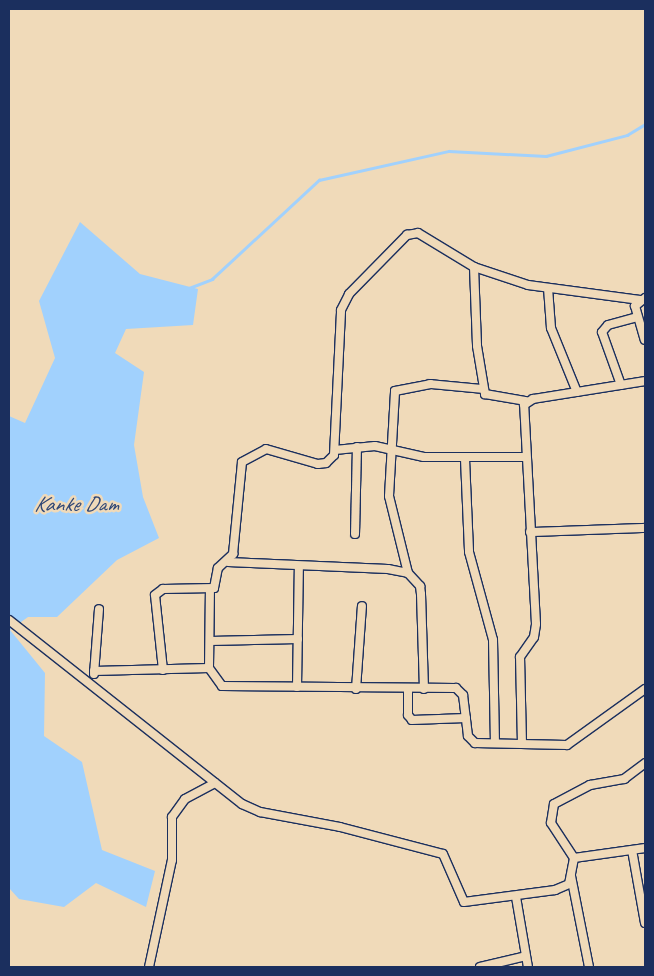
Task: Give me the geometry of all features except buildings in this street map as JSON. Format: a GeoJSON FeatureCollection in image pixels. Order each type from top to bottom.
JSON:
{"type":"FeatureCollection","features":[{"type":"Feature","properties":{"kind":"street"},"geometry":{"type":"LineString","coordinates":[[643,299],[548,288],[474,267],[412,232],[349,294],[341,310],[337,345],[335,450],[331,460],[318,464],[278,449],[266,449],[247,457],[239,470],[233,554],[228,562],[218,568],[210,591],[209,668],[222,686],[356,690],[460,690],[470,741],[496,743],[572,742],[645,689]]}},
{"type":"Feature","properties":{"kind":"street"},"geometry":{"type":"LineString","coordinates":[[474,267],[477,346],[483,389],[488,397],[526,401],[645,381]]}},
{"type":"Feature","properties":{"kind":"street"},"geometry":{"type":"LineString","coordinates":[[548,288],[551,328],[577,392]]}},
{"type":"Feature","properties":{"kind":"street"},"geometry":{"type":"LineString","coordinates":[[643,299],[635,306],[645,340]]}},
{"type":"Feature","properties":{"kind":"street"},"geometry":{"type":"LineString","coordinates":[[621,385],[602,332],[608,325],[637,317]]}},
{"type":"Feature","properties":{"kind":"street"},"geometry":{"type":"LineString","coordinates":[[424,689],[420,586],[408,573],[389,496],[394,396],[399,388],[437,384],[483,389]]}},
{"type":"Feature","properties":{"kind":"street"},"geometry":{"type":"LineString","coordinates":[[522,744],[520,657],[536,632],[526,457],[526,401]]}},
{"type":"Feature","properties":{"kind":"street"},"geometry":{"type":"LineString","coordinates":[[335,450],[357,447],[392,450],[424,457],[465,459],[526,457]]}},
{"type":"Feature","properties":{"kind":"street"},"geometry":{"type":"LineString","coordinates":[[355,534],[357,447]]}},
{"type":"Feature","properties":{"kind":"street"},"geometry":{"type":"LineString","coordinates":[[465,459],[471,568],[493,640],[496,743]]}},
{"type":"Feature","properties":{"kind":"street"},"geometry":{"type":"LineString","coordinates":[[530,532],[645,528]]}},
{"type":"Feature","properties":{"kind":"street"},"geometry":{"type":"LineString","coordinates":[[228,562],[388,569],[408,573]]}},
{"type":"Feature","properties":{"kind":"street"},"geometry":{"type":"LineString","coordinates":[[297,687],[299,566]]}},
{"type":"Feature","properties":{"kind":"street"},"geometry":{"type":"LineString","coordinates":[[163,670],[156,592],[210,591]]}},
{"type":"Feature","properties":{"kind":"street"},"geometry":{"type":"LineString","coordinates":[[356,690],[362,606]]}},
{"type":"Feature","properties":{"kind":"street"},"geometry":{"type":"LineString","coordinates":[[94,684],[99,609]]}},
{"type":"Feature","properties":{"kind":"street"},"geometry":{"type":"LineString","coordinates":[[9,620],[33,636],[94,684],[242,804],[260,812],[340,827],[443,854],[464,902],[516,897],[556,890],[569,884],[574,858],[551,824],[554,804],[590,786],[624,780],[645,763]]}},
{"type":"Feature","properties":{"kind":"street"},"geometry":{"type":"LineString","coordinates":[[210,640],[298,639]]}},
{"type":"Feature","properties":{"kind":"street"},"geometry":{"type":"LineString","coordinates":[[94,671],[209,668]]}},
{"type":"Feature","properties":{"kind":"street"},"geometry":{"type":"LineString","coordinates":[[408,689],[408,715],[412,720],[466,718]]}},
{"type":"Feature","properties":{"kind":"street"},"geometry":{"type":"LineString","coordinates":[[149,967],[172,860],[172,817],[185,799],[216,783]]}},
{"type":"Feature","properties":{"kind":"street"},"geometry":{"type":"LineString","coordinates":[[574,858],[645,848]]}},
{"type":"Feature","properties":{"kind":"street"},"geometry":{"type":"LineString","coordinates":[[632,850],[645,923]]}},
{"type":"Feature","properties":{"kind":"street"},"geometry":{"type":"LineString","coordinates":[[571,876],[590,967]]}},
{"type":"Feature","properties":{"kind":"street"},"geometry":{"type":"LineString","coordinates":[[516,897],[528,967]]}},
{"type":"Feature","properties":{"kind":"street"},"geometry":{"type":"LineString","coordinates":[[480,967],[526,956]]}},
{"type":"Feature","properties":{"kind":"water","name":"Kanke Dam"},"geometry":{"type":"Polygon","coordinates":[[[80,222],[140,274],[198,289],[193,325],[126,329],[115,353],[144,372],[134,445],[143,497],[159,538],[117,560],[57,617],[28,617],[10,630],[45,673],[44,736],[82,762],[102,850],[155,871],[146,907],[96,883],[64,907],[19,899],[9,888],[9,416],[25,423],[55,358],[39,301],[80,222]]]}},
{"type":"Feature","properties":{"kind":"waterway"},"geometry":{"type":"LineString","coordinates":[[189,288],[212,279],[319,180],[449,151],[546,156],[627,135],[645,124]]}}]}
